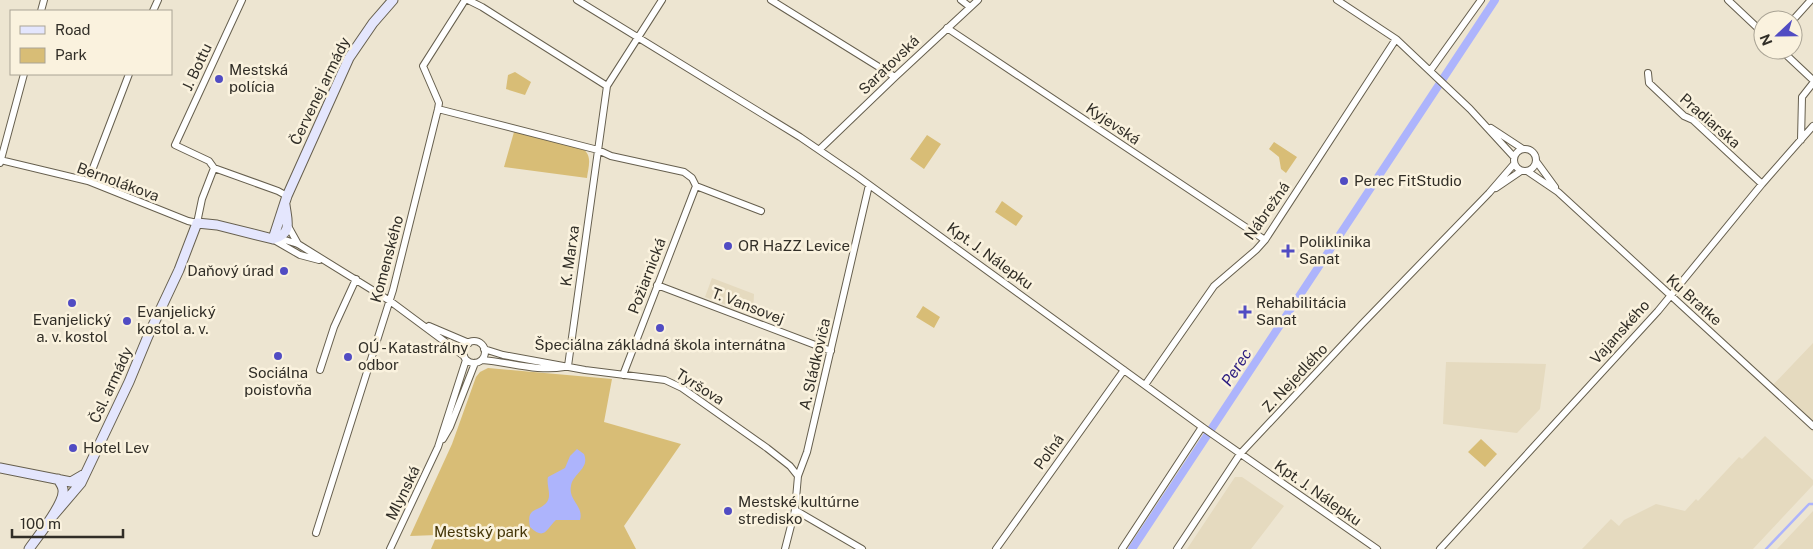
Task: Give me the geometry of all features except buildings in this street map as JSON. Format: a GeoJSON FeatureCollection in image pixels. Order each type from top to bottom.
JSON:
{"type":"FeatureCollection","features":[{"type":"Feature","properties":{"kind":"street","name":"J. Bottu"},"geometry":{"type":"LineString","coordinates":[[214,168],[209,160],[175,145],[242,0]]}},
{"type":"Feature","properties":{"kind":"street","name":"Červenej armády"},"geometry":{"type":"LineString","coordinates":[[273,239],[286,199],[349,58],[373,23],[393,0]]}},
{"type":"Feature","properties":{"kind":"street"},"geometry":{"type":"LineString","coordinates":[[466,0],[482,7],[607,86]]}},
{"type":"Feature","properties":{"kind":"street","name":"Komenského"},"geometry":{"type":"LineString","coordinates":[[316,533],[390,301],[438,109],[439,103],[423,66],[466,0]]}},
{"type":"Feature","properties":{"kind":"street","name":"Kpt. J. Nálepku"},"geometry":{"type":"LineString","coordinates":[[577,0],[819,150],[1240,454],[1377,549]]}},
{"type":"Feature","properties":{"kind":"street","name":"K. Marxa"},"geometry":{"type":"LineString","coordinates":[[568,366],[607,86],[662,0]]}},
{"type":"Feature","properties":{"kind":"street"},"geometry":{"type":"LineString","coordinates":[[771,0],[895,77]]}},
{"type":"Feature","properties":{"kind":"street"},"geometry":{"type":"LineString","coordinates":[[961,0],[970,7]]}},
{"type":"Feature","properties":{"kind":"street","name":"Saratovská"},"geometry":{"type":"LineString","coordinates":[[819,150],[978,0]]}},
{"type":"Feature","properties":{"kind":"street"},"geometry":{"type":"LineString","coordinates":[[1337,0],[1396,39],[1484,123],[1524,171],[1533,168],[1536,161],[1533,152],[1522,149],[1484,123]]}},
{"type":"Feature","properties":{"kind":"street"},"geometry":{"type":"LineString","coordinates":[[1430,71],[1481,0]]}},
{"type":"Feature","properties":{"kind":"street"},"geometry":{"type":"LineString","coordinates":[[1728,0],[1753,24]]}},
{"type":"Feature","properties":{"kind":"street"},"geometry":{"type":"LineString","coordinates":[[1802,10],[1812,0]]}},
{"type":"Feature","properties":{"kind":"street","name":"Kyjevská"},"geometry":{"type":"LineString","coordinates":[[947,28],[1265,240]]}},
{"type":"Feature","properties":{"kind":"street","name":"Nábrežná"},"geometry":{"type":"LineString","coordinates":[[1145,385],[1214,286],[1265,240],[1396,39]]}},
{"type":"Feature","properties":{"kind":"street"},"geometry":{"type":"LineString","coordinates":[[1791,60],[1813,82],[1802,97],[1801,140]]}},
{"type":"Feature","properties":{"kind":"street","name":"Pradiarska"},"geometry":{"type":"LineString","coordinates":[[1648,73],[1650,83],[1684,116],[1693,120],[1762,184]]}},
{"type":"Feature","properties":{"kind":"street"},"geometry":{"type":"LineString","coordinates":[[0,161],[24,75]]}},
{"type":"Feature","properties":{"kind":"street"},"geometry":{"type":"LineString","coordinates":[[88,181],[129,75]]}},
{"type":"Feature","properties":{"kind":"street"},"geometry":{"type":"LineString","coordinates":[[438,109],[598,150],[611,156],[684,172],[692,178],[696,186],[761,211]]}},
{"type":"Feature","properties":{"kind":"street","name":"Vajanského"},"geometry":{"type":"LineString","coordinates":[[1440,549],[1671,295],[1762,184],[1813,126]]}},
{"type":"Feature","properties":{"kind":"street"},"geometry":{"type":"LineString","coordinates":[[1514,160],[1517,152],[1522,149]]}},
{"type":"Feature","properties":{"kind":"street","name":"Z. Nejedlého"},"geometry":{"type":"LineString","coordinates":[[1178,549],[1240,454],[1367,319],[1489,194],[1514,160]]}},
{"type":"Feature","properties":{"kind":"street","name":"Bernolákova"},"geometry":{"type":"LineString","coordinates":[[0,161],[88,181],[188,222],[197,223]]}},
{"type":"Feature","properties":{"kind":"street","name":"Ku Bratke"},"geometry":{"type":"LineString","coordinates":[[1536,161],[1558,192]]}},
{"type":"Feature","properties":{"kind":"street"},"geometry":{"type":"LineString","coordinates":[[298,244],[288,226],[286,199],[280,192],[214,168],[202,199],[197,223],[224,227],[298,244],[390,301],[465,358],[479,362],[484,357],[484,349],[479,343],[469,343],[420,322]]}},
{"type":"Feature","properties":{"kind":"street","name":"Z. Nejedlého"},"geometry":{"type":"LineString","coordinates":[[1489,194],[1524,171]]}},
{"type":"Feature","properties":{"kind":"street","name":"Ku Bratke"},"geometry":{"type":"LineString","coordinates":[[1524,171],[1558,192],[1813,426]]}},
{"type":"Feature","properties":{"kind":"street","name":"A. Sládkoviča"},"geometry":{"type":"LineString","coordinates":[[785,549],[794,513],[798,476],[805,461],[869,185]]}},
{"type":"Feature","properties":{"kind":"street","name":"Požiarnická"},"geometry":{"type":"LineString","coordinates":[[623,375],[696,186]]}},
{"type":"Feature","properties":{"kind":"street","name":"Čsl. armády"},"geometry":{"type":"LineString","coordinates":[[52,517],[81,483],[179,270],[197,223]]}},
{"type":"Feature","properties":{"kind":"street"},"geometry":{"type":"LineString","coordinates":[[273,239],[283,235],[288,226]]}},
{"type":"Feature","properties":{"kind":"street"},"geometry":{"type":"LineString","coordinates":[[273,239],[300,255],[323,260]]}},
{"type":"Feature","properties":{"kind":"street"},"geometry":{"type":"LineString","coordinates":[[320,370],[334,327],[356,279]]}},
{"type":"Feature","properties":{"kind":"street","name":"T. Vansovej"},"geometry":{"type":"LineString","coordinates":[[657,285],[831,351]]}},
{"type":"Feature","properties":{"kind":"street"},"geometry":{"type":"LineString","coordinates":[[465,358],[465,346],[469,343]]}},
{"type":"Feature","properties":{"kind":"street","name":"Tyršova"},"geometry":{"type":"LineString","coordinates":[[484,349],[503,355],[585,370],[664,380],[682,388],[767,448],[790,466],[798,476]]}},
{"type":"Feature","properties":{"kind":"street","name":"Mlynská"},"geometry":{"type":"LineString","coordinates":[[438,447],[465,358]]}},
{"type":"Feature","properties":{"kind":"street","name":"Tyršova"},"geometry":{"type":"LineString","coordinates":[[479,362],[501,361],[550,369],[568,366]]}},
{"type":"Feature","properties":{"kind":"street","name":"Mlynská"},"geometry":{"type":"LineString","coordinates":[[390,549],[438,447],[450,427],[479,362]]}},
{"type":"Feature","properties":{"kind":"street","name":"Poľná"},"geometry":{"type":"LineString","coordinates":[[996,549],[1124,370]]}},
{"type":"Feature","properties":{"kind":"street"},"geometry":{"type":"LineString","coordinates":[[1122,549],[1204,428]]}},
{"type":"Feature","properties":{"kind":"street"},"geometry":{"type":"LineString","coordinates":[[0,468],[71,482],[83,476]]}},
{"type":"Feature","properties":{"kind":"street"},"geometry":{"type":"LineString","coordinates":[[29,549],[63,498],[64,491],[58,479]]}},
{"type":"Feature","properties":{"kind":"street"},"geometry":{"type":"LineString","coordinates":[[794,513],[862,549]]}},
{"type":"Feature","properties":{"kind":"shaded area"},"geometry":{"type":"Polygon","coordinates":[[[712,278],[754,294],[753,315],[705,297],[712,278]]]}},
{"type":"Feature","properties":{"kind":"shaded area"},"geometry":{"type":"Polygon","coordinates":[[[1813,343],[1813,432],[1771,387],[1813,343]]]}},
{"type":"Feature","properties":{"kind":"shaded area"},"geometry":{"type":"Polygon","coordinates":[[[1446,362],[1546,364],[1540,409],[1517,433],[1443,424],[1446,362]]]}},
{"type":"Feature","properties":{"kind":"shaded area"},"geometry":{"type":"Polygon","coordinates":[[[1765,436],[1813,480],[1813,485],[1753,549],[1582,549],[1611,519],[1619,526],[1624,520],[1656,504],[1685,511],[1696,499],[1698,501],[1739,457],[1742,459],[1765,436]]]}},
{"type":"Feature","properties":{"kind":"shaded area"},"geometry":{"type":"Polygon","coordinates":[[[1235,477],[1242,477],[1284,506],[1251,549],[1187,549],[1235,477]]]}},
{"type":"Feature","properties":{"kind":"shaded area"},"geometry":{"type":"Polygon","coordinates":[[[1813,511],[1813,549],[1777,549],[1813,511]]]}},
{"type":"Feature","properties":{"kind":"green space"},"geometry":{"type":"Polygon","coordinates":[[[515,72],[531,82],[525,95],[506,89],[508,75],[515,72]]]}},
{"type":"Feature","properties":{"kind":"green space"},"geometry":{"type":"Polygon","coordinates":[[[514,132],[583,149],[589,159],[587,178],[504,167],[514,132]]]}},
{"type":"Feature","properties":{"kind":"green space"},"geometry":{"type":"Polygon","coordinates":[[[927,135],[941,144],[924,169],[910,159],[927,135]]]}},
{"type":"Feature","properties":{"kind":"green space"},"geometry":{"type":"Polygon","coordinates":[[[1274,142],[1297,157],[1286,173],[1281,169],[1279,157],[1269,149],[1274,142]]]}},
{"type":"Feature","properties":{"kind":"green space"},"geometry":{"type":"Polygon","coordinates":[[[1002,201],[1023,216],[1016,226],[995,212],[1002,201]]]}},
{"type":"Feature","properties":{"kind":"green space"},"geometry":{"type":"Polygon","coordinates":[[[923,306],[940,317],[934,328],[916,317],[923,306]]]}},
{"type":"Feature","properties":{"kind":"green space","name":"Mestský park"},"geometry":{"type":"Polygon","coordinates":[[[488,368],[612,379],[604,422],[681,444],[624,526],[636,549],[431,549],[437,535],[410,536],[452,444],[476,377],[480,372],[488,368]]]}},
{"type":"Feature","properties":{"kind":"green space"},"geometry":{"type":"Polygon","coordinates":[[[1481,439],[1497,454],[1485,467],[1468,452],[1481,439]]]}},
{"type":"Feature","properties":{"kind":"water"},"geometry":{"type":"Polygon","coordinates":[[[577,449],[584,454],[585,463],[572,482],[571,491],[580,511],[580,520],[556,520],[545,532],[539,533],[530,527],[531,513],[547,502],[549,493],[548,477],[565,468],[570,456],[577,449]]]}},
{"type":"Feature","properties":{"kind":"waterway","name":"Perec"},"geometry":{"type":"LineString","coordinates":[[1132,549],[1495,0]]}},
{"type":"Feature","properties":{"kind":"waterway"},"geometry":{"type":"LineString","coordinates":[[1766,549],[1809,504],[1813,504]]}},
{"type":"Feature","properties":{"kind":"place","name":"Mestská polícia"},"geometry":{"type":"Point","coordinates":[219,79]}},
{"type":"Feature","properties":{"kind":"place","name":"Perec FitStudio"},"geometry":{"type":"Point","coordinates":[1344,181]}},
{"type":"Feature","properties":{"kind":"place","name":"OR HaZZ Levice"},"geometry":{"type":"Point","coordinates":[728,246]}},
{"type":"Feature","properties":{"kind":"place","name":"Poliklinika Sanat"},"geometry":{"type":"Point","coordinates":[1288,251]}},
{"type":"Feature","properties":{"kind":"place","name":"Daňový úrad"},"geometry":{"type":"Point","coordinates":[284,271]}},
{"type":"Feature","properties":{"kind":"place","name":"Evanjelický a. v. kostol"},"geometry":{"type":"Point","coordinates":[72,303]}},
{"type":"Feature","properties":{"kind":"place","name":"Rehabilitácia Sanat"},"geometry":{"type":"Point","coordinates":[1245,312]}},
{"type":"Feature","properties":{"kind":"place","name":"Evanjelický kostol a. v."},"geometry":{"type":"Point","coordinates":[127,321]}},
{"type":"Feature","properties":{"kind":"place","name":"Špeciálna základná škola internátna"},"geometry":{"type":"Point","coordinates":[660,328]}},
{"type":"Feature","properties":{"kind":"place","name":"Sociálna poisťovňa"},"geometry":{"type":"Point","coordinates":[278,356]}},
{"type":"Feature","properties":{"kind":"place","name":"OÚ - Katastrálny odbor"},"geometry":{"type":"Point","coordinates":[348,357]}},
{"type":"Feature","properties":{"kind":"place","name":"Hotel Lev"},"geometry":{"type":"Point","coordinates":[73,448]}},
{"type":"Feature","properties":{"kind":"place","name":"Mestské kultúrne stredisko"},"geometry":{"type":"Point","coordinates":[728,511]}}]}
